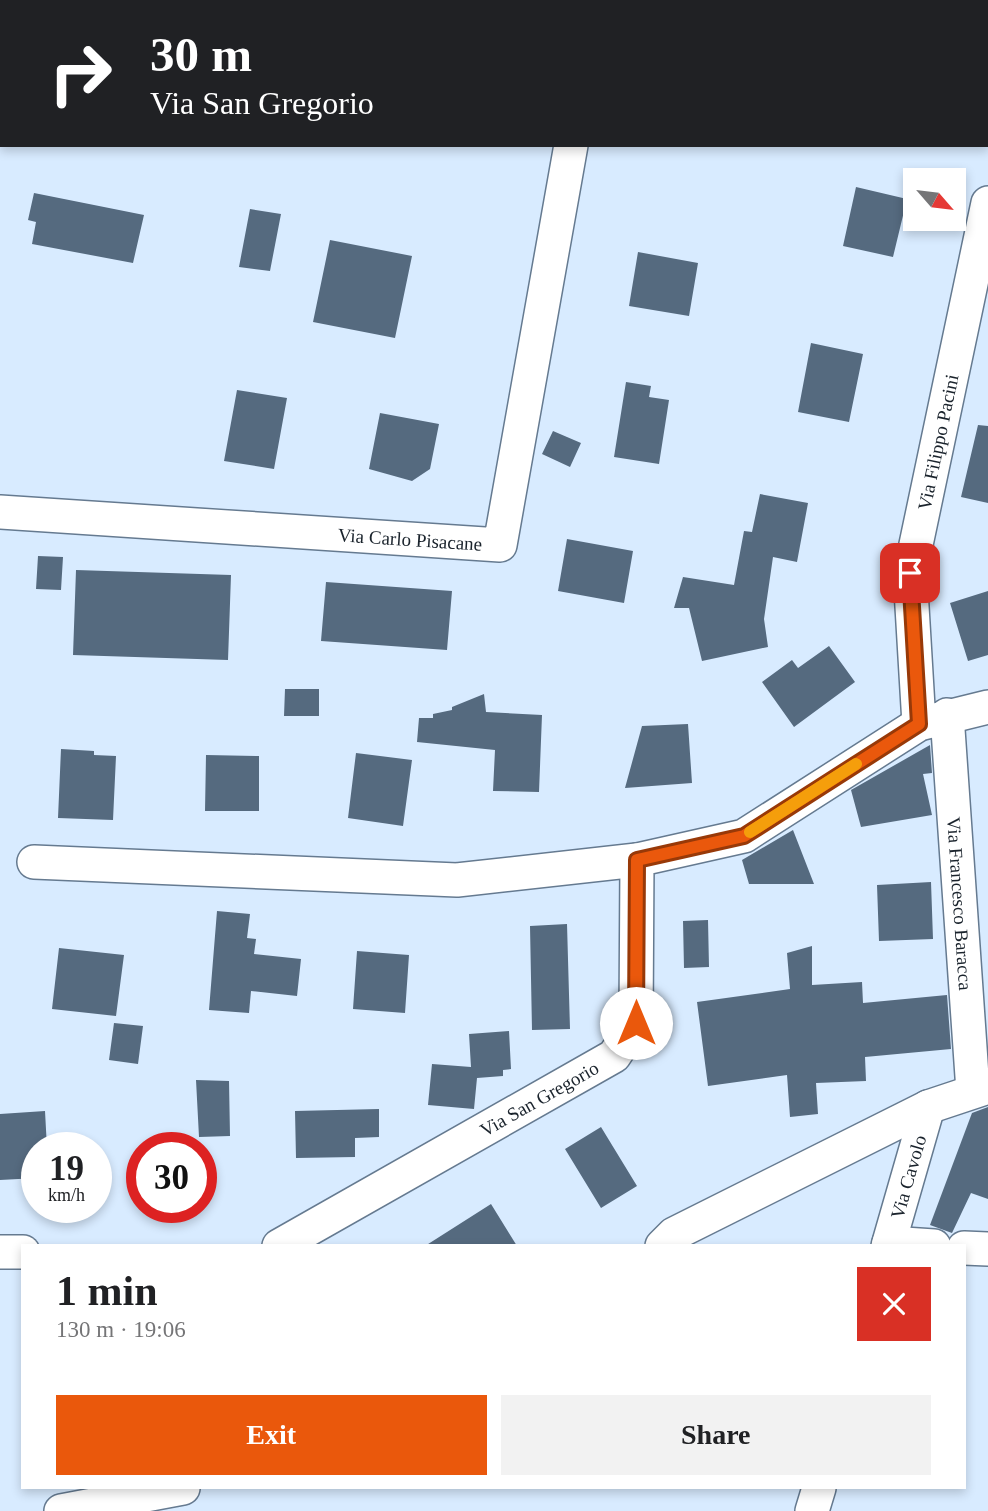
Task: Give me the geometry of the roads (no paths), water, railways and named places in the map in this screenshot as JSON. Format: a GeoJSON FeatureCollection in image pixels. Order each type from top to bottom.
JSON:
{"type":"FeatureCollection","features":[{"type":"Feature","properties":{"kind":"street","name":"Via Carlo Pisacane"},"geometry":{"type":"LineString","coordinates":[[0,512],[500,545],[571,147]]}},
{"type":"Feature","properties":{"kind":"street","name":"Via Filippo Pacini"},"geometry":{"type":"LineString","coordinates":[[933,719],[910,573],[988,203]]}},
{"type":"Feature","properties":{"kind":"street"},"geometry":{"type":"LineString","coordinates":[[34,862],[457,880],[637,860],[744,836],[933,719],[988,707]]}},
{"type":"Feature","properties":{"kind":"street","name":"Via Francesco Baracca"},"geometry":{"type":"LineString","coordinates":[[933,719],[981,1089]]}},
{"type":"Feature","properties":{"kind":"street","name":"Via San Gregorio"},"geometry":{"type":"LineString","coordinates":[[283,1244],[614,1056],[636,1023],[637,860]]}},
{"type":"Feature","properties":{"kind":"street"},"geometry":{"type":"LineString","coordinates":[[664,1244],[674,1234],[928,1107],[981,1089]]}},
{"type":"Feature","properties":{"kind":"street","name":"Via Cavolo"},"geometry":{"type":"LineString","coordinates":[[888,1244],[928,1107]]}},
{"type":"Feature","properties":{"kind":"street"},"geometry":{"type":"LineString","coordinates":[[966,1248],[988,1249]]}},
{"type":"Feature","properties":{"kind":"street"},"geometry":{"type":"LineString","coordinates":[[0,1252],[21,1252]]}},
{"type":"Feature","properties":{"kind":"street"},"geometry":{"type":"LineString","coordinates":[[61,1511],[178,1489]]}},
{"type":"Feature","properties":{"kind":"street"},"geometry":{"type":"LineString","coordinates":[[812,1511],[819,1489]]}}]}
